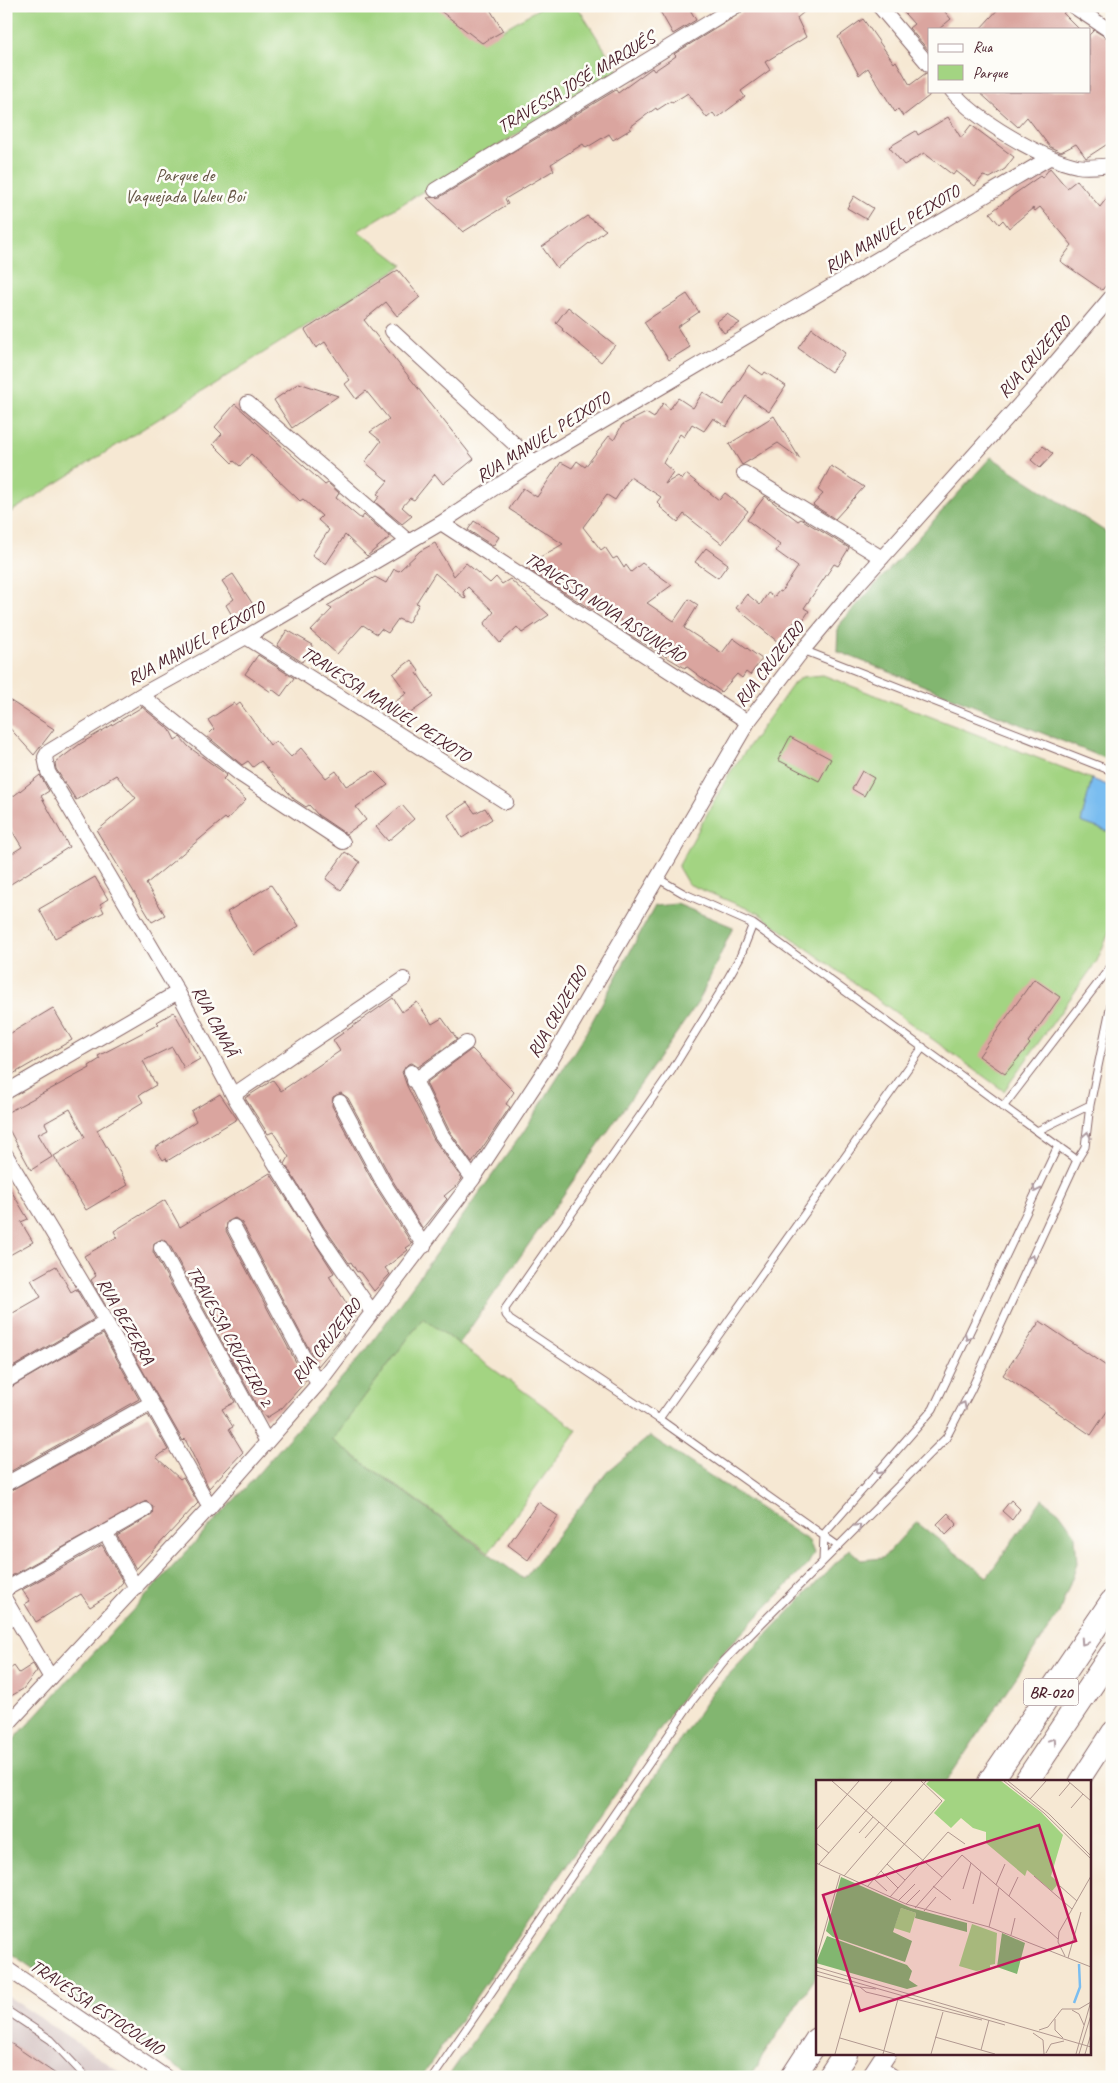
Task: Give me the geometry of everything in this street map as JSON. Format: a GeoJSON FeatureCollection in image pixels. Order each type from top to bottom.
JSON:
{"type":"FeatureCollection","features":[{"type":"Feature","properties":{"kind":"highway","name":"BR-020"},"geometry":{"type":"LineString","coordinates":[[991,1780],[1112,1602]]}},
{"type":"Feature","properties":{"kind":"highway","name":"BR-020"},"geometry":{"type":"LineString","coordinates":[[1027,1780],[1112,1654]]}},
{"type":"Feature","properties":{"kind":"highway"},"geometry":{"type":"LineString","coordinates":[[793,2077],[816,2042]]}},
{"type":"Feature","properties":{"kind":"highway"},"geometry":{"type":"LineString","coordinates":[[830,2077],[844,2056]]}},
{"type":"Feature","properties":{"kind":"street","name":"TRAVESSA JOSÉ MARQUÊS"},"geometry":{"type":"LineString","coordinates":[[435,190],[736,6]]}},
{"type":"Feature","properties":{"kind":"street"},"geometry":{"type":"LineString","coordinates":[[879,6],[928,64]]}},
{"type":"Feature","properties":{"kind":"street"},"geometry":{"type":"LineString","coordinates":[[1073,6],[1112,32]]}},
{"type":"Feature","properties":{"kind":"street"},"geometry":{"type":"LineString","coordinates":[[953,92],[989,122],[1049,158],[1079,166],[1112,165]]}},
{"type":"Feature","properties":{"kind":"street","name":"RUA MANUEL PEIXOTO"},"geometry":{"type":"LineString","coordinates":[[57,747],[141,695],[441,523],[534,462],[1049,158]]}},
{"type":"Feature","properties":{"kind":"street","name":"RUA CRUZEIRO"},"geometry":{"type":"LineString","coordinates":[[6,1726],[210,1507],[318,1384],[473,1179],[552,1059],[748,722],[803,650],[1112,296]]}},
{"type":"Feature","properties":{"kind":"street"},"geometry":{"type":"LineString","coordinates":[[392,331],[534,462]]}},
{"type":"Feature","properties":{"kind":"street"},"geometry":{"type":"LineString","coordinates":[[248,402],[409,542]]}},
{"type":"Feature","properties":{"kind":"street"},"geometry":{"type":"LineString","coordinates":[[744,472],[882,558]]}},
{"type":"Feature","properties":{"kind":"street","name":"TRAVESSA NOVA ASSUNÇÃO"},"geometry":{"type":"LineString","coordinates":[[441,523],[748,722]]}},
{"type":"Feature","properties":{"kind":"street","name":"TRAVESSA MANUEL PEIXOTO"},"geometry":{"type":"LineString","coordinates":[[246,636],[506,802]]}},
{"type":"Feature","properties":{"kind":"street"},"geometry":{"type":"LineString","coordinates":[[141,695],[241,775],[343,842]]}},
{"type":"Feature","properties":{"kind":"street","name":"RUA CANAÃ"},"geometry":{"type":"LineString","coordinates":[[57,747],[48,752],[45,757],[48,772],[178,992],[234,1094],[317,1232],[372,1312]]}},
{"type":"Feature","properties":{"kind":"street"},"geometry":{"type":"LineString","coordinates":[[234,1094],[404,980]]}},
{"type":"Feature","properties":{"kind":"street"},"geometry":{"type":"LineString","coordinates":[[6,1092],[178,992]]}},
{"type":"Feature","properties":{"kind":"street"},"geometry":{"type":"LineString","coordinates":[[466,1042],[412,1076],[441,1134],[473,1179]]}},
{"type":"Feature","properties":{"kind":"street"},"geometry":{"type":"LineString","coordinates":[[340,1102],[383,1182],[424,1246]]}},
{"type":"Feature","properties":{"kind":"street","name":"RUA BEZERRA"},"geometry":{"type":"LineString","coordinates":[[6,1155],[106,1322],[210,1507]]}},
{"type":"Feature","properties":{"kind":"street"},"geometry":{"type":"LineString","coordinates":[[234,1227],[318,1384]]}},
{"type":"Feature","properties":{"kind":"street","name":"TRAVESSA CRUZEIRO 2"},"geometry":{"type":"LineString","coordinates":[[161,1248],[267,1442]]}},
{"type":"Feature","properties":{"kind":"street"},"geometry":{"type":"LineString","coordinates":[[6,1382],[106,1322]]}},
{"type":"Feature","properties":{"kind":"street"},"geometry":{"type":"LineString","coordinates":[[6,1484],[151,1403]]}},
{"type":"Feature","properties":{"kind":"street"},"geometry":{"type":"LineString","coordinates":[[6,1589],[145,1510]]}},
{"type":"Feature","properties":{"kind":"street"},"geometry":{"type":"LineString","coordinates":[[105,1532],[136,1588]]}},
{"type":"Feature","properties":{"kind":"street"},"geometry":{"type":"LineString","coordinates":[[6,1601],[51,1678]]}},
{"type":"Feature","properties":{"kind":"street"},"geometry":{"type":"LineString","coordinates":[[1080,1780],[1112,1731]]}},
{"type":"Feature","properties":{"kind":"street","name":"TRAVESSA ESTOCOLMO"},"geometry":{"type":"LineString","coordinates":[[6,1968],[166,2077]]}},
{"type":"Feature","properties":{"kind":"street"},"geometry":{"type":"LineString","coordinates":[[879,2066],[894,2077]]}},
{"type":"Feature","properties":{"kind":"lane"},"geometry":{"type":"LineString","coordinates":[[803,650],[1112,771]]}},
{"type":"Feature","properties":{"kind":"lane"},"geometry":{"type":"LineString","coordinates":[[656,878],[683,893],[753,924],[1077,1160]]}},
{"type":"Feature","properties":{"kind":"lane"},"geometry":{"type":"LineString","coordinates":[[753,924],[732,972],[672,1070],[505,1309],[506,1315],[510,1320],[659,1419],[824,1534],[838,1546]]}},
{"type":"Feature","properties":{"kind":"lane"},"geometry":{"type":"LineString","coordinates":[[1003,1107],[1112,965]]}},
{"type":"Feature","properties":{"kind":"lane"},"geometry":{"type":"LineString","coordinates":[[433,2077],[692,1701],[724,1661],[946,1438],[970,1392],[1077,1160],[1085,1147],[1090,1105],[1112,999]]}},
{"type":"Feature","properties":{"kind":"lane"},"geometry":{"type":"LineString","coordinates":[[659,1419],[923,1047]]}},
{"type":"Feature","properties":{"kind":"lane"},"geometry":{"type":"LineString","coordinates":[[1037,1131],[1090,1105]]}},
{"type":"Feature","properties":{"kind":"lane"},"geometry":{"type":"LineString","coordinates":[[824,1561],[824,1534],[934,1409],[1058,1146]]}},
{"type":"Feature","properties":{"kind":"lane"},"geometry":{"type":"LineString","coordinates":[[6,2010],[51,2040],[86,2077]]}},
{"type":"Feature","properties":{"kind":"shaded area"},"geometry":{"type":"Polygon","coordinates":[[[6,1995],[128,2077],[6,2077],[6,1995]]]}},
{"type":"Feature","properties":{"kind":"green space","name":"Parque de Vaquejada Valeu Boi"},"geometry":{"type":"Polygon","coordinates":[[[6,6],[436,6],[485,40],[543,6],[577,6],[619,72],[358,231],[403,265],[6,515],[6,6]]]}},
{"type":"Feature","properties":{"kind":"green space"},"geometry":{"type":"Polygon","coordinates":[[[991,457],[1112,536],[1112,761],[837,651],[838,626],[991,457]]]}},
{"type":"Feature","properties":{"kind":"green space"},"geometry":{"type":"Polygon","coordinates":[[[823,675],[1092,779],[1081,822],[1112,833],[1112,925],[1097,961],[1004,1091],[758,913],[688,884],[678,867],[729,774],[794,683],[802,677],[823,675]]]}},
{"type":"Feature","properties":{"kind":"green space"},"geometry":{"type":"Polygon","coordinates":[[[677,904],[733,927],[699,1001],[459,1344],[423,1318],[332,1440],[524,1579],[607,1472],[650,1436],[809,1541],[814,1553],[808,1564],[686,1691],[421,2077],[191,2077],[6,1950],[6,1748],[247,1486],[367,1349],[524,1131],[584,1036],[655,906],[677,904]]]}},
{"type":"Feature","properties":{"kind":"green space"},"geometry":{"type":"Polygon","coordinates":[[[423,1318],[577,1430],[489,1552],[332,1440],[423,1318]]]}},
{"type":"Feature","properties":{"kind":"green space"},"geometry":{"type":"Polygon","coordinates":[[[1042,1499],[1059,1512],[1075,1534],[1077,1564],[1059,1613],[947,1780],[816,1780],[816,1976],[749,2077],[448,2077],[714,1690],[849,1549],[861,1560],[883,1558],[916,1522],[987,1577],[1042,1499]]]}},
{"type":"Feature","properties":{"kind":"water"},"geometry":{"type":"Polygon","coordinates":[[[1092,779],[1112,787],[1112,833],[1081,822],[1092,779]]]}},
{"type":"Feature","properties":{"kind":"building"},"geometry":{"type":"Polygon","coordinates":[[[434,6],[488,6],[503,31],[482,43],[434,6]]]}},
{"type":"Feature","properties":{"kind":"building"},"geometry":{"type":"Polygon","coordinates":[[[657,6],[688,6],[696,20],[673,34],[657,6]]]}},
{"type":"Feature","properties":{"kind":"building"},"geometry":{"type":"Polygon","coordinates":[[[745,6],[811,6],[797,18],[806,37],[765,62],[770,70],[741,91],[745,97],[717,118],[713,113],[707,118],[688,93],[672,103],[671,101],[657,110],[656,108],[630,127],[631,129],[613,140],[609,134],[586,148],[583,144],[551,164],[554,170],[505,199],[508,204],[463,232],[427,198],[440,197],[616,90],[618,93],[652,68],[654,71],[676,56],[674,54],[741,13],[745,6]]]}},
{"type":"Feature","properties":{"kind":"building"},"geometry":{"type":"Polygon","coordinates":[[[898,6],[940,6],[951,19],[940,28],[928,28],[928,50],[909,28],[914,24],[898,6]]]}},
{"type":"Feature","properties":{"kind":"building"},"geometry":{"type":"Polygon","coordinates":[[[1001,6],[1064,6],[1066,11],[1063,13],[1078,28],[981,28],[1001,6]]]}},
{"type":"Feature","properties":{"kind":"building"},"geometry":{"type":"Polygon","coordinates":[[[863,19],[894,63],[896,61],[910,85],[926,73],[928,74],[929,96],[903,116],[898,109],[895,112],[868,68],[859,75],[838,37],[863,19]]]}},
{"type":"Feature","properties":{"kind":"building"},"geometry":{"type":"Polygon","coordinates":[[[1094,30],[1112,41],[1112,141],[1086,158],[1076,144],[1061,152],[1050,147],[1027,117],[1018,127],[979,92],[1090,92],[1090,34],[1094,30]]]}},
{"type":"Feature","properties":{"kind":"building"},"geometry":{"type":"Polygon","coordinates":[[[948,117],[961,138],[971,125],[1014,157],[1005,169],[990,178],[983,176],[975,186],[956,171],[953,175],[924,153],[904,165],[889,147],[916,131],[918,135],[948,117]]]}},
{"type":"Feature","properties":{"kind":"building"},"geometry":{"type":"Polygon","coordinates":[[[1050,168],[1067,188],[1077,180],[1100,207],[1112,191],[1112,278],[1102,290],[1060,261],[1072,245],[1040,207],[1035,211],[1033,208],[1009,228],[1003,220],[999,224],[990,213],[1040,176],[1042,178],[1050,168]]]}},
{"type":"Feature","properties":{"kind":"building"},"geometry":{"type":"Polygon","coordinates":[[[854,196],[873,208],[866,219],[847,208],[854,196]]]}},
{"type":"Feature","properties":{"kind":"building"},"geometry":{"type":"Polygon","coordinates":[[[587,216],[606,230],[557,268],[542,247],[587,216]]]}},
{"type":"Feature","properties":{"kind":"building"},"geometry":{"type":"Polygon","coordinates":[[[398,270],[420,297],[397,316],[386,302],[364,320],[474,459],[443,484],[435,474],[414,500],[410,498],[402,507],[412,516],[402,524],[375,502],[380,496],[377,494],[388,481],[365,462],[381,441],[370,432],[389,419],[366,391],[356,399],[345,384],[350,380],[325,342],[316,348],[305,330],[398,270]]]}},
{"type":"Feature","properties":{"kind":"building"},"geometry":{"type":"Polygon","coordinates":[[[687,294],[699,312],[677,327],[690,347],[669,360],[644,322],[687,294]]]}},
{"type":"Feature","properties":{"kind":"building"},"geometry":{"type":"Polygon","coordinates":[[[568,307],[615,345],[601,362],[556,323],[568,307]]]}},
{"type":"Feature","properties":{"kind":"building"},"geometry":{"type":"Polygon","coordinates":[[[727,314],[740,323],[724,333],[716,322],[727,314]]]}},
{"type":"Feature","properties":{"kind":"building"},"geometry":{"type":"Polygon","coordinates":[[[812,328],[845,353],[831,372],[798,348],[812,328]]]}},
{"type":"Feature","properties":{"kind":"building"},"geometry":{"type":"Polygon","coordinates":[[[749,365],[763,375],[765,372],[786,386],[769,412],[746,396],[726,427],[713,418],[704,431],[692,424],[684,437],[680,434],[663,463],[673,472],[665,484],[678,476],[682,480],[686,474],[719,500],[725,493],[748,511],[722,544],[684,514],[678,522],[660,507],[657,502],[661,497],[630,477],[615,500],[607,495],[583,527],[601,550],[605,547],[613,559],[617,557],[624,568],[626,565],[631,572],[642,563],[672,585],[647,603],[674,621],[689,599],[698,605],[684,628],[722,653],[733,638],[762,659],[750,675],[746,672],[742,678],[737,674],[721,692],[686,666],[685,668],[623,631],[626,626],[602,600],[592,610],[526,568],[530,563],[563,544],[509,509],[523,488],[537,497],[561,462],[572,468],[577,461],[585,467],[609,436],[614,440],[622,425],[646,413],[654,418],[663,403],[670,409],[678,398],[693,408],[703,392],[723,405],[749,365]]]}},
{"type":"Feature","properties":{"kind":"building"},"geometry":{"type":"Polygon","coordinates":[[[299,383],[338,396],[292,428],[274,400],[299,383]]]}},
{"type":"Feature","properties":{"kind":"building"},"geometry":{"type":"Polygon","coordinates":[[[235,404],[325,485],[328,483],[339,493],[336,498],[361,519],[364,515],[390,537],[367,556],[345,535],[326,564],[312,555],[329,530],[318,520],[322,516],[303,499],[300,501],[251,454],[240,466],[234,461],[232,463],[213,444],[222,434],[215,427],[235,404]]]}},
{"type":"Feature","properties":{"kind":"building"},"geometry":{"type":"Polygon","coordinates":[[[774,416],[800,459],[778,443],[742,465],[729,444],[774,416]]]}},
{"type":"Feature","properties":{"kind":"building"},"geometry":{"type":"Polygon","coordinates":[[[1043,446],[1053,454],[1040,468],[1031,460],[1043,446]]]}},
{"type":"Feature","properties":{"kind":"building"},"geometry":{"type":"Polygon","coordinates":[[[831,466],[864,487],[835,519],[813,505],[823,494],[818,490],[831,466]]]}},
{"type":"Feature","properties":{"kind":"building"},"geometry":{"type":"Polygon","coordinates":[[[765,496],[798,521],[801,519],[849,548],[838,566],[834,564],[804,608],[809,611],[799,626],[794,622],[778,642],[736,608],[747,594],[760,605],[768,593],[774,597],[779,591],[781,592],[798,567],[776,551],[780,545],[747,520],[765,496]]]}},
{"type":"Feature","properties":{"kind":"building"},"geometry":{"type":"Polygon","coordinates":[[[474,521],[499,537],[493,546],[468,530],[474,521]]]}},
{"type":"Feature","properties":{"kind":"building"},"geometry":{"type":"Polygon","coordinates":[[[435,543],[454,576],[466,563],[490,583],[496,577],[502,584],[510,579],[549,615],[522,633],[517,627],[500,643],[484,624],[494,612],[468,587],[463,592],[465,599],[435,573],[416,603],[419,604],[408,623],[398,619],[388,633],[381,629],[377,634],[363,625],[337,654],[311,631],[332,609],[327,606],[375,577],[386,583],[394,569],[399,571],[420,551],[435,543]]]}},
{"type":"Feature","properties":{"kind":"building"},"geometry":{"type":"Polygon","coordinates":[[[706,548],[728,564],[718,578],[695,562],[706,548]]]}},
{"type":"Feature","properties":{"kind":"building"},"geometry":{"type":"Polygon","coordinates":[[[233,574],[254,606],[233,617],[226,605],[234,599],[222,581],[233,574]]]}},
{"type":"Feature","properties":{"kind":"building"},"geometry":{"type":"Polygon","coordinates":[[[287,630],[313,645],[302,662],[277,646],[287,630]]]}},
{"type":"Feature","properties":{"kind":"building"},"geometry":{"type":"Polygon","coordinates":[[[258,655],[294,678],[281,696],[272,689],[271,692],[245,674],[258,655]]]}},
{"type":"Feature","properties":{"kind":"building"},"geometry":{"type":"Polygon","coordinates":[[[411,660],[433,697],[402,719],[392,704],[407,693],[393,674],[411,660]]]}},
{"type":"Feature","properties":{"kind":"building"},"geometry":{"type":"Polygon","coordinates":[[[6,698],[54,729],[34,755],[6,724],[6,698]]]}},
{"type":"Feature","properties":{"kind":"building"},"geometry":{"type":"Polygon","coordinates":[[[234,703],[236,706],[240,703],[270,745],[276,741],[291,757],[301,748],[326,778],[336,771],[346,786],[374,771],[388,785],[356,807],[366,820],[346,834],[318,815],[309,805],[306,807],[294,799],[261,761],[253,767],[248,761],[242,765],[207,736],[214,729],[208,720],[234,703]]]}},
{"type":"Feature","properties":{"kind":"building"},"geometry":{"type":"Polygon","coordinates":[[[142,707],[170,730],[175,740],[180,737],[189,747],[227,775],[223,779],[246,800],[227,820],[225,818],[146,884],[165,915],[152,922],[97,831],[136,798],[116,775],[76,800],[56,769],[55,763],[80,744],[142,707]]]}},
{"type":"Feature","properties":{"kind":"building"},"geometry":{"type":"Polygon","coordinates":[[[790,737],[831,759],[819,781],[778,760],[790,737]]]}},
{"type":"Feature","properties":{"kind":"building"},"geometry":{"type":"Polygon","coordinates":[[[862,771],[874,778],[864,796],[852,789],[862,771]]]}},
{"type":"Feature","properties":{"kind":"building"},"geometry":{"type":"Polygon","coordinates":[[[40,775],[49,791],[41,796],[69,847],[6,887],[6,857],[22,847],[6,821],[6,802],[40,775]]]}},
{"type":"Feature","properties":{"kind":"building"},"geometry":{"type":"Polygon","coordinates":[[[467,802],[475,813],[485,808],[492,819],[462,838],[448,815],[467,802]]]}},
{"type":"Feature","properties":{"kind":"building"},"geometry":{"type":"Polygon","coordinates":[[[402,805],[414,819],[388,841],[376,827],[402,805]]]}},
{"type":"Feature","properties":{"kind":"building"},"geometry":{"type":"Polygon","coordinates":[[[345,852],[360,862],[341,890],[326,879],[345,852]]]}},
{"type":"Feature","properties":{"kind":"building"},"geometry":{"type":"Polygon","coordinates":[[[95,877],[108,899],[100,904],[104,912],[55,938],[39,909],[95,877]]]}},
{"type":"Feature","properties":{"kind":"building"},"geometry":{"type":"Polygon","coordinates":[[[271,885],[299,926],[254,955],[227,912],[271,885]]]}},
{"type":"Feature","properties":{"kind":"building"},"geometry":{"type":"Polygon","coordinates":[[[1034,979],[1060,997],[1028,1042],[1030,1044],[1005,1074],[979,1056],[1034,979]]]}},
{"type":"Feature","properties":{"kind":"building"},"geometry":{"type":"Polygon","coordinates":[[[393,998],[402,1012],[417,1002],[432,1024],[442,1018],[457,1039],[418,1067],[412,1063],[408,1064],[402,1072],[433,1138],[462,1179],[444,1196],[447,1199],[423,1229],[391,1178],[348,1098],[341,1093],[333,1097],[332,1106],[375,1186],[412,1244],[406,1248],[408,1250],[385,1268],[390,1274],[374,1291],[359,1271],[357,1272],[351,1262],[349,1263],[324,1227],[285,1164],[289,1157],[273,1132],[268,1134],[245,1098],[273,1080],[281,1091],[340,1051],[333,1040],[393,998]]]}},
{"type":"Feature","properties":{"kind":"building"},"geometry":{"type":"Polygon","coordinates":[[[53,1008],[72,1040],[6,1078],[6,1036],[53,1008]]]}},
{"type":"Feature","properties":{"kind":"building"},"geometry":{"type":"Polygon","coordinates":[[[174,1012],[200,1059],[184,1068],[172,1047],[143,1061],[156,1085],[139,1095],[143,1102],[97,1130],[128,1185],[86,1210],[54,1156],[85,1137],[70,1109],[45,1123],[48,1129],[38,1134],[52,1157],[31,1170],[6,1124],[6,1113],[90,1068],[89,1066],[100,1059],[98,1056],[159,1024],[157,1022],[174,1012]]]}},
{"type":"Feature","properties":{"kind":"building"},"geometry":{"type":"Polygon","coordinates":[[[472,1049],[514,1092],[506,1104],[510,1107],[472,1163],[449,1130],[426,1083],[472,1049]]]}},
{"type":"Feature","properties":{"kind":"building"},"geometry":{"type":"Polygon","coordinates":[[[220,1094],[237,1119],[167,1161],[166,1158],[163,1160],[155,1148],[196,1121],[191,1111],[220,1094]]]}},
{"type":"Feature","properties":{"kind":"building"},"geometry":{"type":"Polygon","coordinates":[[[270,1173],[334,1273],[329,1276],[356,1318],[341,1332],[344,1335],[318,1366],[242,1223],[235,1218],[227,1222],[226,1231],[306,1381],[282,1408],[266,1418],[257,1406],[169,1244],[162,1239],[154,1243],[153,1252],[235,1402],[222,1409],[233,1427],[229,1429],[243,1452],[209,1488],[185,1439],[183,1441],[91,1280],[96,1276],[84,1256],[117,1237],[114,1231],[165,1200],[180,1227],[270,1173]]]}},
{"type":"Feature","properties":{"kind":"building"},"geometry":{"type":"Polygon","coordinates":[[[6,1182],[28,1219],[21,1222],[33,1242],[6,1257],[6,1182]]]}},
{"type":"Feature","properties":{"kind":"building"},"geometry":{"type":"Polygon","coordinates":[[[56,1266],[71,1292],[76,1289],[94,1319],[6,1371],[6,1317],[41,1297],[31,1280],[56,1266]]]}},
{"type":"Feature","properties":{"kind":"building"},"geometry":{"type":"Polygon","coordinates":[[[1040,1321],[1112,1370],[1112,1404],[1091,1435],[1003,1375],[1040,1321]]]}},
{"type":"Feature","properties":{"kind":"building"},"geometry":{"type":"Polygon","coordinates":[[[103,1334],[139,1399],[6,1474],[6,1390],[103,1334]]]}},
{"type":"Feature","properties":{"kind":"building"},"geometry":{"type":"Polygon","coordinates":[[[148,1415],[168,1450],[156,1457],[180,1479],[183,1477],[198,1503],[136,1569],[117,1536],[152,1515],[153,1506],[146,1501],[6,1579],[6,1493],[148,1415]]]}},
{"type":"Feature","properties":{"kind":"building"},"geometry":{"type":"Polygon","coordinates":[[[1011,1500],[1020,1509],[1012,1520],[1002,1511],[1011,1500]]]}},
{"type":"Feature","properties":{"kind":"building"},"geometry":{"type":"Polygon","coordinates":[[[538,1502],[558,1516],[528,1560],[508,1545],[538,1502]]]}},
{"type":"Feature","properties":{"kind":"building"},"geometry":{"type":"Polygon","coordinates":[[[948,1513],[957,1524],[946,1535],[937,1524],[948,1513]]]}},
{"type":"Feature","properties":{"kind":"building"},"geometry":{"type":"Polygon","coordinates":[[[102,1545],[123,1582],[115,1591],[90,1607],[81,1594],[36,1622],[25,1604],[30,1601],[22,1590],[102,1545]]]}},
{"type":"Feature","properties":{"kind":"building"},"geometry":{"type":"Polygon","coordinates":[[[33,1664],[37,1671],[23,1689],[6,1699],[6,1672],[14,1666],[19,1673],[33,1664]]]}},
{"type":"Feature","properties":{"kind":"building"},"geometry":{"type":"Polygon","coordinates":[[[6,2040],[60,2077],[6,2077],[6,2040]]]}}]}
